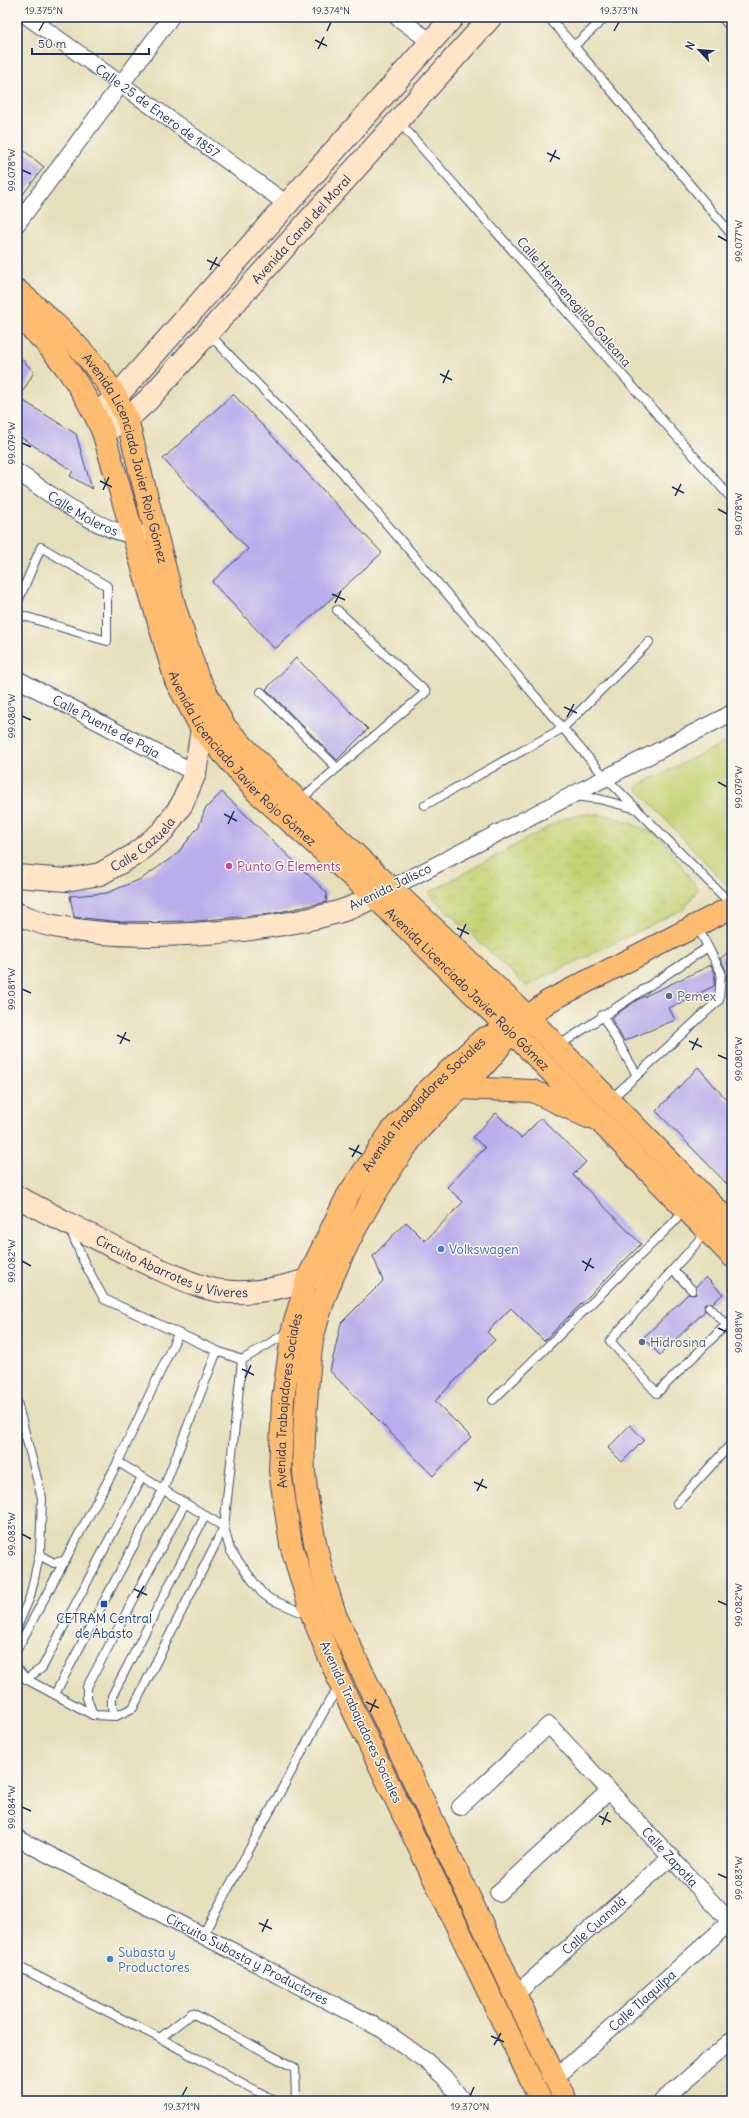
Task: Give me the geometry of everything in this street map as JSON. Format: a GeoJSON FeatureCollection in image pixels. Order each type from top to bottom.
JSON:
{"type":"FeatureCollection","features":[{"type":"Feature","properties":{"kind":"main road","name":"Avenida Canal del Moral"},"geometry":{"type":"LineString","coordinates":[[100,424],[117,396],[453,17]]}},
{"type":"Feature","properties":{"kind":"main road","name":"Avenida Canal del Moral"},"geometry":{"type":"LineString","coordinates":[[100,424],[127,419],[148,400],[209,334],[397,120],[491,17]]}},
{"type":"Feature","properties":{"kind":"main road","name":"Avenida Licenciado Javier Rojo Gómez"},"geometry":{"type":"LineString","coordinates":[[17,290],[80,347],[117,396],[127,419],[156,531],[155,573],[176,681],[202,729],[257,792],[291,808]]}},
{"type":"Feature","properties":{"kind":"main road","name":"Avenida Licenciado Javier Rojo Gómez"},"geometry":{"type":"LineString","coordinates":[[17,316],[65,364],[100,424],[134,535],[175,608],[197,676],[225,727],[291,808],[383,893],[527,1016],[610,1100],[718,1223],[732,1256]]}},
{"type":"Feature","properties":{"kind":"main road","name":"Calle Cazuela"},"geometry":{"type":"LineString","coordinates":[[17,876],[66,880],[100,874],[134,855],[163,831],[182,804],[195,773],[202,729]]}},
{"type":"Feature","properties":{"kind":"main road","name":"Avenida Licenciado Javier Rojo Gómez"},"geometry":{"type":"LineString","coordinates":[[383,893],[510,1030],[685,1208],[718,1223]]}},
{"type":"Feature","properties":{"kind":"main road","name":"Avenida Jalisco"},"geometry":{"type":"LineString","coordinates":[[17,914],[53,926],[84,931],[134,934],[200,933],[265,927],[339,912],[383,893]]}},
{"type":"Feature","properties":{"kind":"main road"},"geometry":{"type":"LineString","coordinates":[[510,1030],[549,1001],[732,906]]}},
{"type":"Feature","properties":{"kind":"main road","name":"Avenida Trabajadores Sociales"},"geometry":{"type":"LineString","coordinates":[[510,1030],[500,1048],[440,1107],[408,1144],[369,1205],[334,1271],[313,1333],[306,1400],[304,1472],[325,1617],[341,1685],[541,2101]]}},
{"type":"Feature","properties":{"kind":"main road","name":"Avenida Trabajadores Sociales"},"geometry":{"type":"LineString","coordinates":[[510,1030],[483,1039],[425,1093],[391,1132],[348,1195],[307,1280],[293,1329],[283,1399],[280,1471],[291,1545],[325,1617],[516,1994],[566,2101]]}},
{"type":"Feature","properties":{"kind":"main road"},"geometry":{"type":"LineString","coordinates":[[459,1088],[533,1092],[603,1124]]}},
{"type":"Feature","properties":{"kind":"main road","name":"Circuito Abarrotes y Víveres"},"geometry":{"type":"LineString","coordinates":[[17,1197],[145,1263],[194,1284],[220,1291],[241,1292],[307,1280],[334,1271]]}},
{"type":"Feature","properties":{"kind":"street","name":"Calle 25 de Enero de 1857"},"geometry":{"type":"LineString","coordinates":[[28,17],[287,204]]}},
{"type":"Feature","properties":{"kind":"street"},"geometry":{"type":"LineString","coordinates":[[17,224],[171,17]]}},
{"type":"Feature","properties":{"kind":"street"},"geometry":{"type":"LineString","coordinates":[[396,17],[431,42]]}},
{"type":"Feature","properties":{"kind":"street"},"geometry":{"type":"LineString","coordinates":[[727,17],[732,23]]}},
{"type":"Feature","properties":{"kind":"street","name":"Calle Moleros"},"geometry":{"type":"LineString","coordinates":[[17,472],[90,519],[111,530],[134,535],[156,531]]}},
{"type":"Feature","properties":{"kind":"street","name":"Calle Puente de Paja"},"geometry":{"type":"LineString","coordinates":[[17,679],[195,773]]}},
{"type":"Feature","properties":{"kind":"street","name":"Avenida Jalisco"},"geometry":{"type":"LineString","coordinates":[[383,893],[568,796],[732,713]]}},
{"type":"Feature","properties":{"kind":"street","name":"Calle Zapotla"},"geometry":{"type":"LineString","coordinates":[[460,1807],[549,1725],[731,1923]]}},
{"type":"Feature","properties":{"kind":"street"},"geometry":{"type":"LineString","coordinates":[[498,1893],[609,1791]]}},
{"type":"Feature","properties":{"kind":"street","name":"Circuito Subasta y Productores"},"geometry":{"type":"LineString","coordinates":[[17,1838],[383,2030],[426,2061],[444,2077],[463,2101]]}},
{"type":"Feature","properties":{"kind":"street","name":"Calle Cuanalá"},"geometry":{"type":"LineString","coordinates":[[516,1994],[671,1857]]}},
{"type":"Feature","properties":{"kind":"street","name":"Calle Tlaquilpa"},"geometry":{"type":"LineString","coordinates":[[554,2078],[731,1923]]}},
{"type":"Feature","properties":{"kind":"street"},"geometry":{"type":"LineString","coordinates":[[663,2101],[731,2042]]}},
{"type":"Feature","properties":{"kind":"lane"},"geometry":{"type":"LineString","coordinates":[[548,17],[732,235]]}},
{"type":"Feature","properties":{"kind":"lane"},"geometry":{"type":"LineString","coordinates":[[574,46],[606,17]]}},
{"type":"Feature","properties":{"kind":"lane","name":"Calle Hermenegildo Galeana"},"geometry":{"type":"LineString","coordinates":[[397,120],[732,499]]}},
{"type":"Feature","properties":{"kind":"lane"},"geometry":{"type":"LineString","coordinates":[[209,334],[334,464],[605,777],[732,906]]}},
{"type":"Feature","properties":{"kind":"lane"},"geometry":{"type":"LineString","coordinates":[[17,604],[41,547],[107,586],[107,641],[17,614]]}},
{"type":"Feature","properties":{"kind":"lane"},"geometry":{"type":"LineString","coordinates":[[291,808],[426,692],[337,610]]}},
{"type":"Feature","properties":{"kind":"lane"},"geometry":{"type":"LineString","coordinates":[[425,805],[564,728],[649,642]]}},
{"type":"Feature","properties":{"kind":"lane"},"geometry":{"type":"LineString","coordinates":[[261,692],[337,768]]}},
{"type":"Feature","properties":{"kind":"lane"},"geometry":{"type":"LineString","coordinates":[[568,796],[599,800],[638,809]]}},
{"type":"Feature","properties":{"kind":"lane"},"geometry":{"type":"LineString","coordinates":[[610,1100],[719,1000],[721,972],[696,924]]}},
{"type":"Feature","properties":{"kind":"lane"},"geometry":{"type":"LineString","coordinates":[[557,1046],[602,1015],[708,947]]}},
{"type":"Feature","properties":{"kind":"lane"},"geometry":{"type":"LineString","coordinates":[[602,1015],[637,1075]]}},
{"type":"Feature","properties":{"kind":"lane"},"geometry":{"type":"LineString","coordinates":[[493,1400],[674,1222],[685,1208]]}},
{"type":"Feature","properties":{"kind":"lane"},"geometry":{"type":"LineString","coordinates":[[67,1223],[83,1260],[104,1299],[216,1351],[242,1360]]}},
{"type":"Feature","properties":{"kind":"lane"},"geometry":{"type":"LineString","coordinates":[[709,1307],[729,1322],[657,1393],[610,1341],[673,1270],[718,1223]]}},
{"type":"Feature","properties":{"kind":"lane"},"geometry":{"type":"LineString","coordinates":[[673,1270],[692,1290]]}},
{"type":"Feature","properties":{"kind":"lane"},"geometry":{"type":"LineString","coordinates":[[242,1360],[293,1329]]}},
{"type":"Feature","properties":{"kind":"lane"},"geometry":{"type":"LineString","coordinates":[[17,1649],[63,1561],[118,1462],[178,1334]]}},
{"type":"Feature","properties":{"kind":"lane"},"geometry":{"type":"LineString","coordinates":[[55,1694],[163,1490],[216,1351]]}},
{"type":"Feature","properties":{"kind":"lane"},"geometry":{"type":"LineString","coordinates":[[17,1668],[26,1679],[93,1715],[116,1716],[133,1708],[224,1527],[242,1360]]}},
{"type":"Feature","properties":{"kind":"lane"},"geometry":{"type":"LineString","coordinates":[[17,1402],[42,1498],[40,1552],[30,1597],[17,1627]]}},
{"type":"Feature","properties":{"kind":"lane"},"geometry":{"type":"LineString","coordinates":[[677,1503],[732,1443]]}},
{"type":"Feature","properties":{"kind":"lane"},"geometry":{"type":"LineString","coordinates":[[118,1462],[224,1527],[230,1550],[262,1593],[270,1598],[325,1617]]}},
{"type":"Feature","properties":{"kind":"lane"},"geometry":{"type":"LineString","coordinates":[[26,1679],[42,1668],[142,1477]]}},
{"type":"Feature","properties":{"kind":"lane"},"geometry":{"type":"LineString","coordinates":[[93,1715],[87,1698],[87,1687],[185,1503]]}},
{"type":"Feature","properties":{"kind":"lane"},"geometry":{"type":"LineString","coordinates":[[116,1716],[112,1708],[112,1696],[205,1516]]}},
{"type":"Feature","properties":{"kind":"lane"},"geometry":{"type":"LineString","coordinates":[[40,1552],[43,1557],[54,1563],[63,1561]]}},
{"type":"Feature","properties":{"kind":"lane"},"geometry":{"type":"LineString","coordinates":[[203,1935],[330,1700],[341,1685]]}},
{"type":"Feature","properties":{"kind":"lane"},"geometry":{"type":"LineString","coordinates":[[17,1966],[160,2038],[275,2101]]}},
{"type":"Feature","properties":{"kind":"lane"},"geometry":{"type":"LineString","coordinates":[[160,2038],[192,2012],[295,2068],[296,2101]]}},
{"type":"Feature","properties":{"kind":"green space"},"geometry":{"type":"Polygon","coordinates":[[[732,739],[732,883],[727,885],[635,787],[732,739]]]}},
{"type":"Feature","properties":{"kind":"green space"},"geometry":{"type":"Polygon","coordinates":[[[588,814],[611,816],[659,835],[698,889],[684,909],[526,986],[428,893],[563,819],[588,814]]]}},
{"type":"Feature","properties":{"kind":"building"},"geometry":{"type":"Polygon","coordinates":[[[17,145],[44,167],[17,202],[17,145]]]}},
{"type":"Feature","properties":{"kind":"building"},"geometry":{"type":"Polygon","coordinates":[[[17,354],[34,372],[19,398],[76,434],[92,489],[70,476],[73,471],[17,435],[17,354]]]}},
{"type":"Feature","properties":{"kind":"building"},"geometry":{"type":"Polygon","coordinates":[[[233,394],[382,553],[275,649],[212,582],[248,549],[163,459],[233,394]]]}},
{"type":"Feature","properties":{"kind":"building"},"geometry":{"type":"Polygon","coordinates":[[[296,658],[368,729],[337,760],[266,689],[296,658]]]}},
{"type":"Feature","properties":{"kind":"building","name":"Punto G Elements"},"geometry":{"type":"Polygon","coordinates":[[[222,792],[327,893],[326,902],[270,914],[196,921],[122,922],[74,917],[70,896],[107,893],[141,879],[177,854],[199,826],[205,809],[222,792]]]}},
{"type":"Feature","properties":{"kind":"building"},"geometry":{"type":"Polygon","coordinates":[[[732,949],[732,977],[726,980],[726,970],[720,959],[732,949]]]}},
{"type":"Feature","properties":{"kind":"building","name":"Pemex"},"geometry":{"type":"Polygon","coordinates":[[[711,965],[715,973],[714,986],[669,1008],[675,1020],[624,1041],[611,1018],[637,1000],[711,965]]]}},
{"type":"Feature","properties":{"kind":"building"},"geometry":{"type":"Polygon","coordinates":[[[698,1067],[732,1106],[732,1189],[656,1111],[698,1067]]]}},
{"type":"Feature","properties":{"kind":"building"},"geometry":{"type":"Polygon","coordinates":[[[496,1113],[521,1138],[541,1118],[586,1162],[573,1175],[641,1244],[544,1341],[511,1308],[487,1332],[495,1340],[435,1401],[471,1437],[433,1476],[330,1371],[341,1323],[383,1281],[373,1256],[406,1222],[425,1241],[463,1202],[447,1187],[485,1148],[473,1137],[496,1113]]]}},
{"type":"Feature","properties":{"kind":"building"},"geometry":{"type":"Polygon","coordinates":[[[706,1277],[723,1294],[713,1303],[705,1303],[705,1311],[660,1355],[643,1338],[688,1294],[696,1294],[696,1286],[706,1277]]]}},
{"type":"Feature","properties":{"kind":"building"},"geometry":{"type":"Polygon","coordinates":[[[630,1425],[644,1440],[622,1462],[608,1448],[630,1425]]]}},
{"type":"Feature","properties":{"kind":"place","name":"Punto G Elements"},"geometry":{"type":"Point","coordinates":[229,866]}},
{"type":"Feature","properties":{"kind":"place","name":"Pemex"},"geometry":{"type":"Point","coordinates":[669,996]}},
{"type":"Feature","properties":{"kind":"place","name":"Volkswagen"},"geometry":{"type":"Point","coordinates":[441,1249]}},
{"type":"Feature","properties":{"kind":"place","name":"Hidrosina"},"geometry":{"type":"Point","coordinates":[642,1342]}},
{"type":"Feature","properties":{"kind":"place","name":"CETRAM Central de Abasto"},"geometry":{"type":"Point","coordinates":[104,1604]}},
{"type":"Feature","properties":{"kind":"place","name":"Subasta y Productores"},"geometry":{"type":"Point","coordinates":[110,1959]}}]}
